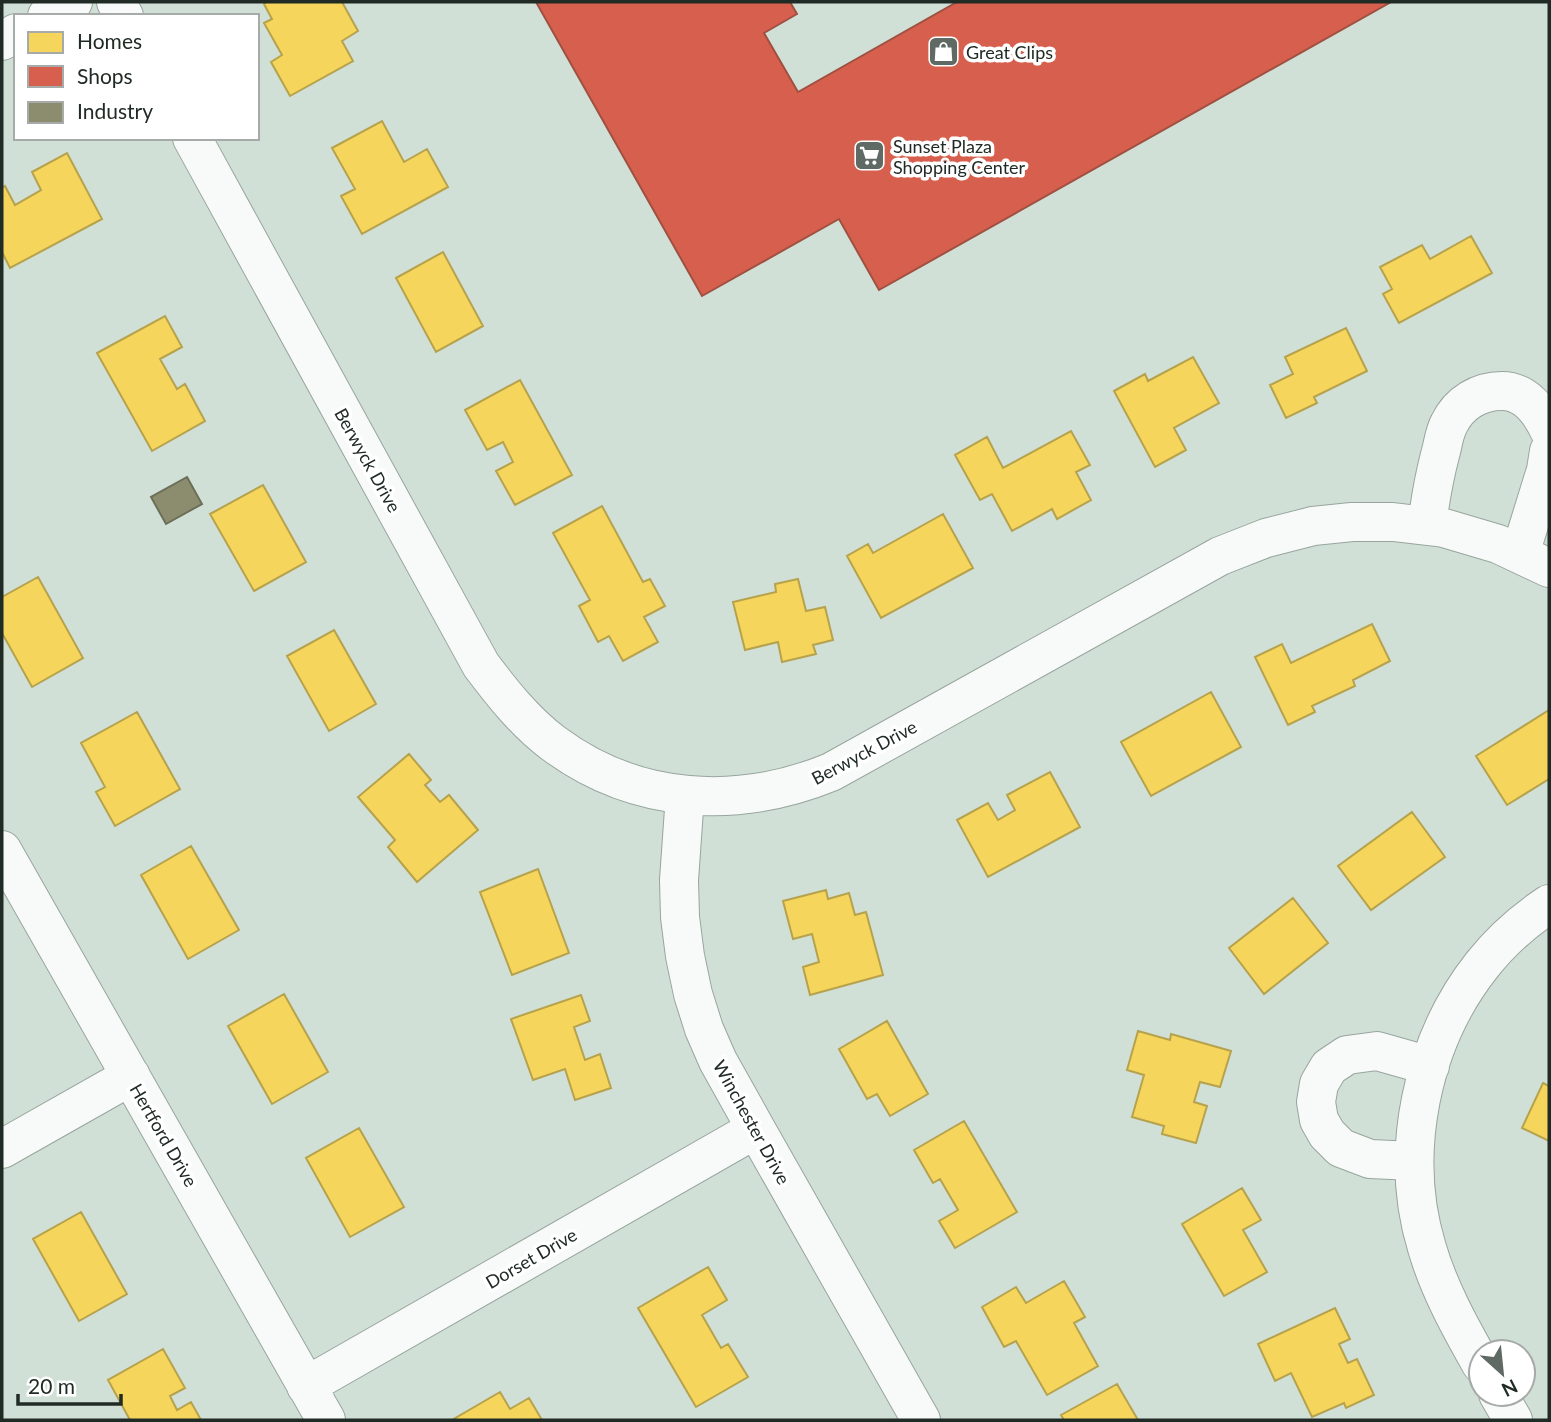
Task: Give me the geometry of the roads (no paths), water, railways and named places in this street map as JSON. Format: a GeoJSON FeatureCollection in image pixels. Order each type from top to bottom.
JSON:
{"type":"FeatureCollection","features":[{"type":"Feature","properties":{"kind":"street"},"geometry":{"type":"LineString","coordinates":[[51,14],[73,2]]}},
{"type":"Feature","properties":{"kind":"street","name":"Berwyck Drive"},"geometry":{"type":"LineString","coordinates":[[192,140],[481,665],[503,694],[552,742],[604,774],[664,792],[725,797],[771,791],[831,772],[1220,556],[1266,538],[1312,526],[1393,522],[1444,528],[1498,544],[1534,561],[1549,451]]}},
{"type":"Feature","properties":{"kind":"street"},"geometry":{"type":"LineString","coordinates":[[1427,525],[1432,485],[1448,425],[1460,407],[1485,392],[1509,391],[1530,402],[1538,410],[1549,430]]}},
{"type":"Feature","properties":{"kind":"street","name":"Winchester Drive"},"geometry":{"type":"LineString","coordinates":[[685,795],[679,880],[680,917],[693,994],[704,1029],[755,1129],[921,1420]]}},
{"type":"Feature","properties":{"kind":"street","name":"Hertford Drive"},"geometry":{"type":"LineString","coordinates":[[2,850],[326,1420]]}},
{"type":"Feature","properties":{"kind":"street"},"geometry":{"type":"LineString","coordinates":[[1467,1338],[1449,1305],[1427,1248],[1419,1208],[1414,1161],[1421,1100],[1444,1028],[1461,994],[1483,963],[1549,904]]}},
{"type":"Feature","properties":{"kind":"street"},"geometry":{"type":"LineString","coordinates":[[1414,1161],[1370,1159],[1341,1148],[1319,1120],[1316,1102],[1319,1084],[1329,1067],[1347,1055],[1377,1051],[1430,1066]]}},
{"type":"Feature","properties":{"kind":"street"},"geometry":{"type":"LineString","coordinates":[[2,1149],[131,1076]]}},
{"type":"Feature","properties":{"kind":"street","name":"Dorset Drive"},"geometry":{"type":"LineString","coordinates":[[306,1386],[755,1129]]}},
{"type":"Feature","properties":{"kind":"place","name":"Great Clips"},"geometry":{"type":"Point","coordinates":[943,52]}},
{"type":"Feature","properties":{"kind":"place","name":"Sunset Plaza Shopping Center"},"geometry":{"type":"Point","coordinates":[870,156]}}]}
